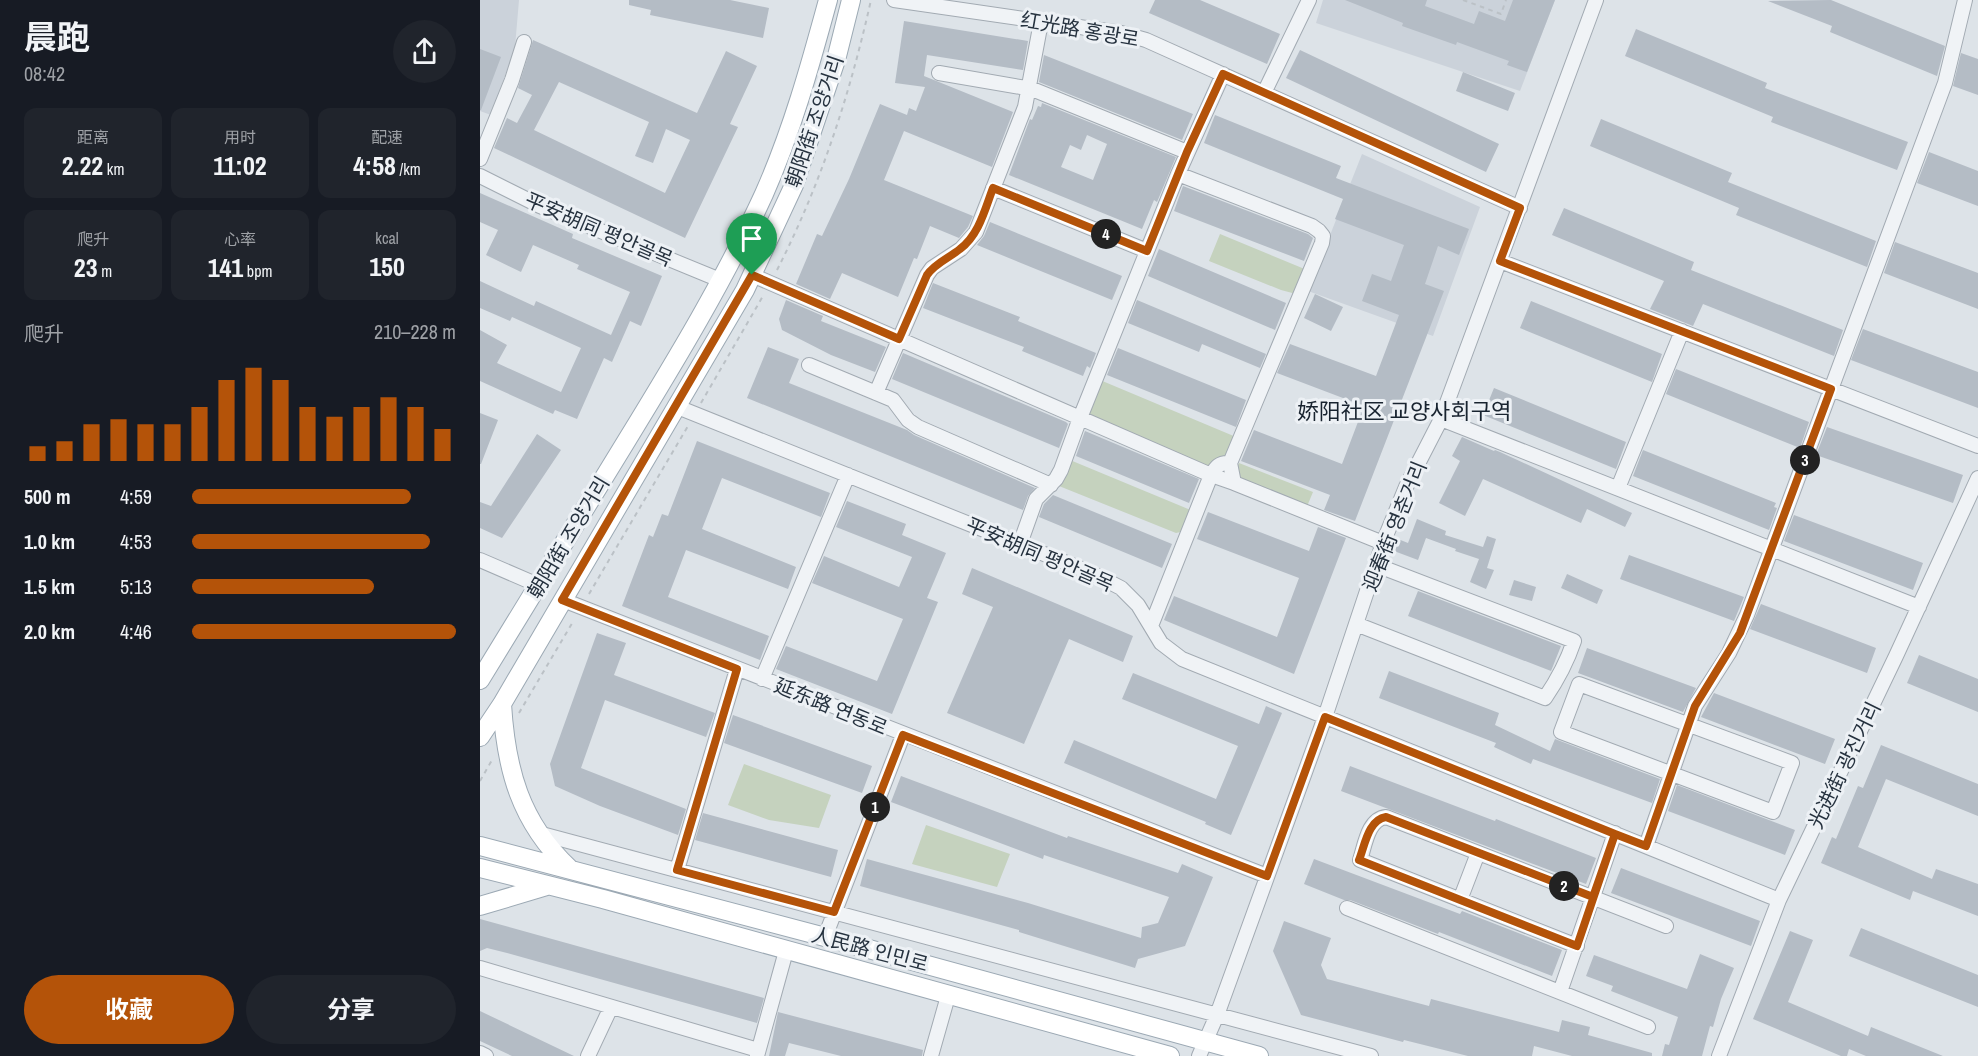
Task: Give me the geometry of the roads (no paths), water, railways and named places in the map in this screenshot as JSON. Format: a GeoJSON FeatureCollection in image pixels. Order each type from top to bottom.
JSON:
{"type":"FeatureCollection","features":[{"type":"Feature","properties":{"kind":"main road","name":"朝阳街 조양거리"},"geometry":{"type":"LineString","coordinates":[[480,680],[653,397],[750,223],[784,145],[828,0]]}},
{"type":"Feature","properties":{"kind":"main road","name":"朝阳街 조양거리"},"geometry":{"type":"LineString","coordinates":[[480,737],[752,275],[794,185],[836,60],[851,0]]}},
{"type":"Feature","properties":{"kind":"main road"},"geometry":{"type":"LineString","coordinates":[[501,704],[510,772],[518,794],[538,833],[570,870]]}},
{"type":"Feature","properties":{"kind":"main road","name":"人民路 인민로"},"geometry":{"type":"LineString","coordinates":[[480,846],[825,937],[1202,1049],[1258,1056]]}},
{"type":"Feature","properties":{"kind":"main road","name":"人民路 인민로"},"geometry":{"type":"LineString","coordinates":[[480,868],[1170,1056]]}},
{"type":"Feature","properties":{"kind":"main road"},"geometry":{"type":"LineString","coordinates":[[480,906],[548,886]]}},
{"type":"Feature","properties":{"kind":"street","name":"红光路 홍광로"},"geometry":{"type":"LineString","coordinates":[[894,0],[1121,33],[1146,40],[1520,208]]}},
{"type":"Feature","properties":{"kind":"street"},"geometry":{"type":"LineString","coordinates":[[1264,93],[1310,0]]}},
{"type":"Feature","properties":{"kind":"street","name":"迎春街 영춘거리"},"geometry":{"type":"LineString","coordinates":[[1202,1049],[1217,1015],[1325,717],[1383,543],[1406,487],[1441,419],[1596,0]]}},
{"type":"Feature","properties":{"kind":"street"},"geometry":{"type":"LineString","coordinates":[[1646,846],[1695,706],[1740,633],[1945,83],[1965,0]]}},
{"type":"Feature","properties":{"kind":"street"},"geometry":{"type":"LineString","coordinates":[[876,393],[927,275],[932,268],[961,249],[976,232],[1025,107],[1041,21]]}},
{"type":"Feature","properties":{"kind":"street"},"geometry":{"type":"LineString","coordinates":[[480,159],[512,80],[524,42]]}},
{"type":"Feature","properties":{"kind":"street"},"geometry":{"type":"LineString","coordinates":[[939,74],[1028,88],[1187,152]]}},
{"type":"Feature","properties":{"kind":"street"},"geometry":{"type":"LineString","coordinates":[[1020,544],[1036,499],[1051,485],[1061,470],[1187,152],[1223,74]]}},
{"type":"Feature","properties":{"kind":"street"},"geometry":{"type":"LineString","coordinates":[[1178,174],[1312,226],[1323,236],[1230,463],[1234,483]]}},
{"type":"Feature","properties":{"kind":"street","name":"平安胡同 평안골목"},"geometry":{"type":"LineString","coordinates":[[480,176],[540,206],[720,280]]}},
{"type":"Feature","properties":{"kind":"street"},"geometry":{"type":"LineString","coordinates":[[993,188],[1147,251]]}},
{"type":"Feature","properties":{"kind":"street"},"geometry":{"type":"LineString","coordinates":[[1500,261],[1978,446]]}},
{"type":"Feature","properties":{"kind":"street"},"geometry":{"type":"LineString","coordinates":[[752,275],[1211,475],[1383,543]]}},
{"type":"Feature","properties":{"kind":"street"},"geometry":{"type":"LineString","coordinates":[[1618,488],[1682,331]]}},
{"type":"Feature","properties":{"kind":"street"},"geometry":{"type":"LineString","coordinates":[[809,365],[893,400],[908,420],[918,427],[1051,485]]}},
{"type":"Feature","properties":{"kind":"street","name":"平安胡同 평안골목"},"geometry":{"type":"LineString","coordinates":[[675,406],[1094,574],[1121,588],[1138,605],[1161,643],[1182,658],[1779,900]]}},
{"type":"Feature","properties":{"kind":"street"},"geometry":{"type":"LineString","coordinates":[[1441,419],[1919,607]]}},
{"type":"Feature","properties":{"kind":"street"},"geometry":{"type":"LineString","coordinates":[[1151,626],[1211,475],[1216,466],[1223,462],[1230,463]]}},
{"type":"Feature","properties":{"kind":"street"},"geometry":{"type":"LineString","coordinates":[[762,679],[848,475]]}},
{"type":"Feature","properties":{"kind":"street","name":"光进街 광진거리"},"geometry":{"type":"LineString","coordinates":[[1719,1056],[1779,900],[1978,478]]}},
{"type":"Feature","properties":{"kind":"street"},"geometry":{"type":"LineString","coordinates":[[480,560],[538,585]]}},
{"type":"Feature","properties":{"kind":"street"},"geometry":{"type":"LineString","coordinates":[[1356,624],[1545,698],[1569,657],[1574,641],[1376,566]]}},
{"type":"Feature","properties":{"kind":"street","name":"延东路 연동로"},"geometry":{"type":"LineString","coordinates":[[562,600],[1267,876]]}},
{"type":"Feature","properties":{"kind":"street"},"geometry":{"type":"LineString","coordinates":[[677,870],[737,669]]}},
{"type":"Feature","properties":{"kind":"street"},"geometry":{"type":"LineString","coordinates":[[1579,684],[1688,724],[1791,763],[1773,812],[1561,732],[1579,684]]}},
{"type":"Feature","properties":{"kind":"street"},"geometry":{"type":"LineString","coordinates":[[825,937],[903,735]]}},
{"type":"Feature","properties":{"kind":"street"},"geometry":{"type":"LineString","coordinates":[[1577,946],[1359,860],[1373,824],[1378,818],[1386,817],[1666,926]]}},
{"type":"Feature","properties":{"kind":"street"},"geometry":{"type":"LineString","coordinates":[[538,833],[1371,1056]]}},
{"type":"Feature","properties":{"kind":"street"},"geometry":{"type":"LineString","coordinates":[[1560,992],[1615,834]]}},
{"type":"Feature","properties":{"kind":"street"},"geometry":{"type":"LineString","coordinates":[[1460,900],[1478,853]]}},
{"type":"Feature","properties":{"kind":"street"},"geometry":{"type":"LineString","coordinates":[[1347,908],[1648,1027]]}},
{"type":"Feature","properties":{"kind":"street"},"geometry":{"type":"LineString","coordinates":[[480,968],[758,1053],[786,951]]}},
{"type":"Feature","properties":{"kind":"street"},"geometry":{"type":"LineString","coordinates":[[931,1056],[948,996]]}},
{"type":"Feature","properties":{"kind":"street"},"geometry":{"type":"LineString","coordinates":[[588,1056],[611,1007]]}},
{"type":"Feature","properties":{"kind":"street"},"geometry":{"type":"LineString","coordinates":[[480,1053],[486,1056]]}},
{"type":"Feature","properties":{"kind":"district","name":"娇阳社区 교양사회구역"},"geometry":{"type":"Point","coordinates":[1404,411]}}]}
